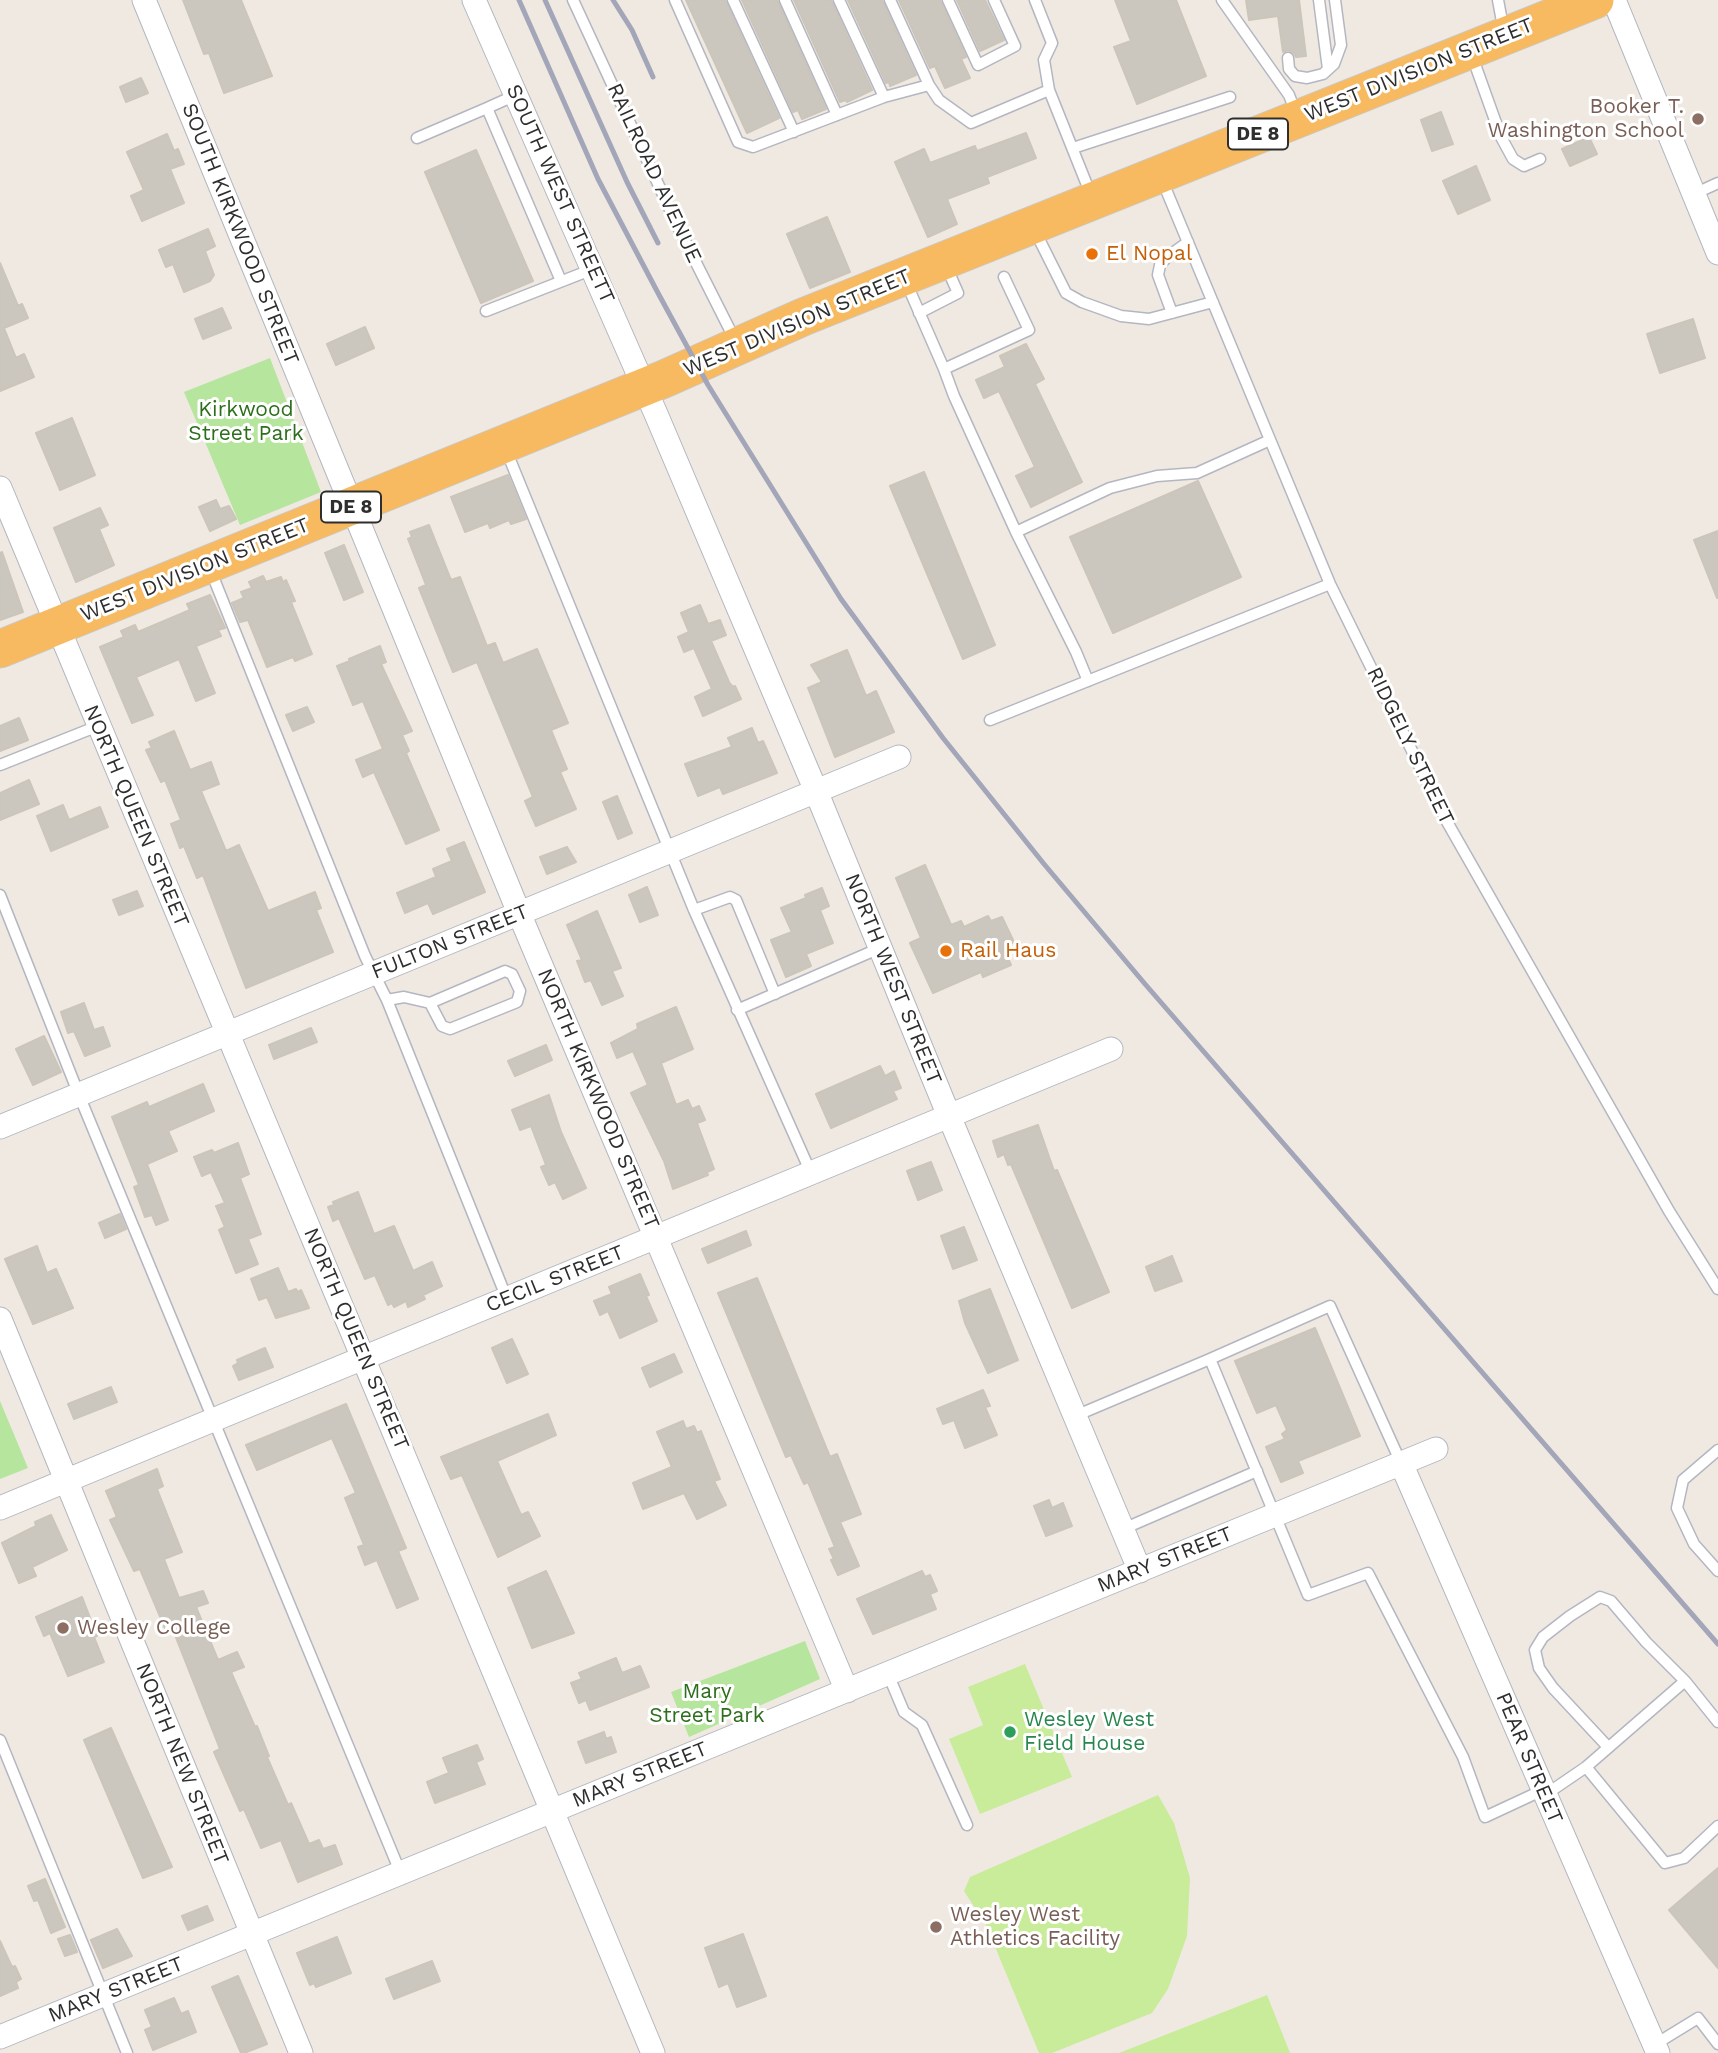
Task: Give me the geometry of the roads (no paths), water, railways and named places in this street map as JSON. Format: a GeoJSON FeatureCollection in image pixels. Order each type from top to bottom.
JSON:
{"type":"FeatureCollection","features":[{"type":"Feature","properties":{"kind":"highway","name":"WEST DIVISION STREET"},"geometry":{"type":"LineString","coordinates":[[0,649],[645,387],[903,277],[1595,0]]}},
{"type":"Feature","properties":{"kind":"street","name":"SOUTH KIRKWOOD STREET"},"geometry":{"type":"LineString","coordinates":[[144,0],[353,506]]}},
{"type":"Feature","properties":{"kind":"street","name":"SOUTH WEST STREETT"},"geometry":{"type":"LineString","coordinates":[[474,0],[645,387]]}},
{"type":"Feature","properties":{"kind":"street"},"geometry":{"type":"LineString","coordinates":[[1614,0],[1718,253]]}},
{"type":"Feature","properties":{"kind":"street","name":"NORTH WEST STREET"},"geometry":{"type":"LineString","coordinates":[[645,387],[1140,1571]]}},
{"type":"Feature","properties":{"kind":"street","name":"NORTH QUEEN STREET"},"geometry":{"type":"LineString","coordinates":[[0,488],[554,1810],[653,2053]]}},
{"type":"Feature","properties":{"kind":"street","name":"NORTH KIRKWOOD STREET"},"geometry":{"type":"LineString","coordinates":[[353,506],[519,913],[847,1690]]}},
{"type":"Feature","properties":{"kind":"street","name":"FULTON STREET"},"geometry":{"type":"LineString","coordinates":[[0,1127],[899,757]]}},
{"type":"Feature","properties":{"kind":"street","name":"CECIL STREET"},"geometry":{"type":"LineString","coordinates":[[0,1508],[1111,1049]]}},
{"type":"Feature","properties":{"kind":"street","name":"NORTH NEW STREET"},"geometry":{"type":"LineString","coordinates":[[0,1319],[301,2053]]}},
{"type":"Feature","properties":{"kind":"street","name":"MARY STREET"},"geometry":{"type":"LineString","coordinates":[[0,2037],[1436,1449]]}},
{"type":"Feature","properties":{"kind":"street","name":"PEAR STREET"},"geometry":{"type":"LineString","coordinates":[[1401,1463],[1544,1792],[1649,2050]]}},
{"type":"Feature","properties":{"kind":"lane","name":"RAILROAD AVENUE"},"geometry":{"type":"LineString","coordinates":[[573,0],[678,227],[737,346]]}},
{"type":"Feature","properties":{"kind":"lane"},"geometry":{"type":"LineString","coordinates":[[675,0],[738,142],[753,147],[884,97],[929,85]]}},
{"type":"Feature","properties":{"kind":"lane"},"geometry":{"type":"LineString","coordinates":[[733,0],[794,132]]}},
{"type":"Feature","properties":{"kind":"lane"},"geometry":{"type":"LineString","coordinates":[[785,0],[837,115]]}},
{"type":"Feature","properties":{"kind":"lane"},"geometry":{"type":"LineString","coordinates":[[839,0],[884,97]]}},
{"type":"Feature","properties":{"kind":"lane"},"geometry":{"type":"LineString","coordinates":[[890,0],[929,85],[939,100],[971,123],[1049,90]]}},
{"type":"Feature","properties":{"kind":"lane"},"geometry":{"type":"LineString","coordinates":[[948,0],[978,65],[1014,46],[994,0]]}},
{"type":"Feature","properties":{"kind":"lane"},"geometry":{"type":"LineString","coordinates":[[1035,0],[1052,43],[1044,60],[1049,90],[1093,201]]}},
{"type":"Feature","properties":{"kind":"lane"},"geometry":{"type":"LineString","coordinates":[[1222,0],[1289,96],[1298,118]]}},
{"type":"Feature","properties":{"kind":"lane"},"geometry":{"type":"LineString","coordinates":[[1320,0],[1328,69]]}},
{"type":"Feature","properties":{"kind":"lane"},"geometry":{"type":"LineString","coordinates":[[1288,58],[1289,69],[1295,75],[1307,78],[1323,74],[1334,64],[1342,45],[1335,0]]}},
{"type":"Feature","properties":{"kind":"lane"},"geometry":{"type":"LineString","coordinates":[[1498,0],[1505,36]]}},
{"type":"Feature","properties":{"kind":"lane"},"geometry":{"type":"LineString","coordinates":[[1469,50],[1501,137],[1513,159],[1524,166],[1540,159]]}},
{"type":"Feature","properties":{"kind":"lane"},"geometry":{"type":"LineString","coordinates":[[418,138],[516,95]]}},
{"type":"Feature","properties":{"kind":"lane"},"geometry":{"type":"LineString","coordinates":[[1073,148],[1230,97]]}},
{"type":"Feature","properties":{"kind":"lane"},"geometry":{"type":"LineString","coordinates":[[487,108],[561,281]]}},
{"type":"Feature","properties":{"kind":"lane","name":"RIDGELY STREET"},"geometry":{"type":"LineString","coordinates":[[1160,174],[1331,584],[1446,820],[1668,1211],[1718,1289]]}},
{"type":"Feature","properties":{"kind":"lane"},"geometry":{"type":"LineString","coordinates":[[1694,194],[1718,183]]}},
{"type":"Feature","properties":{"kind":"lane"},"geometry":{"type":"LineString","coordinates":[[1032,225],[1066,293],[1082,302],[1121,316],[1149,319],[1213,302]]}},
{"type":"Feature","properties":{"kind":"lane"},"geometry":{"type":"LineString","coordinates":[[1172,313],[1158,275],[1160,265],[1188,242]]}},
{"type":"Feature","properties":{"kind":"lane"},"geometry":{"type":"LineString","coordinates":[[919,313],[958,293],[943,261]]}},
{"type":"Feature","properties":{"kind":"lane"},"geometry":{"type":"LineString","coordinates":[[486,311],[593,269]]}},
{"type":"Feature","properties":{"kind":"lane"},"geometry":{"type":"LineString","coordinates":[[944,369],[1028,330],[1004,276]]}},
{"type":"Feature","properties":{"kind":"lane"},"geometry":{"type":"LineString","coordinates":[[903,277],[1016,532],[1088,681]]}},
{"type":"Feature","properties":{"kind":"lane"},"geometry":{"type":"LineString","coordinates":[[1016,532],[1110,488],[1157,476],[1197,473],[1270,440]]}},
{"type":"Feature","properties":{"kind":"lane"},"geometry":{"type":"LineString","coordinates":[[504,445],[694,910],[811,1173]]}},
{"type":"Feature","properties":{"kind":"lane"},"geometry":{"type":"LineString","coordinates":[[209,565],[507,1299]]}},
{"type":"Feature","properties":{"kind":"lane"},"geometry":{"type":"LineString","coordinates":[[990,720],[1331,584]]}},
{"type":"Feature","properties":{"kind":"lane"},"geometry":{"type":"LineString","coordinates":[[0,765],[98,726]]}},
{"type":"Feature","properties":{"kind":"lane"},"geometry":{"type":"LineString","coordinates":[[0,895],[79,1095],[401,1874]]}},
{"type":"Feature","properties":{"kind":"lane"},"geometry":{"type":"LineString","coordinates":[[694,910],[730,897],[736,900],[775,994]]}},
{"type":"Feature","properties":{"kind":"lane"},"geometry":{"type":"LineString","coordinates":[[737,1010],[880,948]]}},
{"type":"Feature","properties":{"kind":"lane"},"geometry":{"type":"LineString","coordinates":[[387,999],[404,997],[430,1003],[505,971],[512,974],[520,991],[517,1002],[450,1029],[442,1026],[430,1003]]}},
{"type":"Feature","properties":{"kind":"lane"},"geometry":{"type":"LineString","coordinates":[[1075,1416],[1329,1306],[1401,1463]]}},
{"type":"Feature","properties":{"kind":"lane"},"geometry":{"type":"LineString","coordinates":[[1210,1359],[1308,1595],[1368,1573],[1463,1757],[1485,1816],[1544,1792],[1586,1766],[1685,1681]]}},
{"type":"Feature","properties":{"kind":"lane"},"geometry":{"type":"LineString","coordinates":[[1718,1450],[1683,1480],[1677,1508],[1694,1544],[1718,1572]]}},
{"type":"Feature","properties":{"kind":"lane"},"geometry":{"type":"LineString","coordinates":[[1123,1529],[1257,1471]]}},
{"type":"Feature","properties":{"kind":"lane"},"geometry":{"type":"LineString","coordinates":[[1608,1747],[1553,1688],[1539,1668],[1535,1650],[1544,1637],[1600,1597],[1611,1601],[1646,1642],[1685,1681],[1718,1722]]}},
{"type":"Feature","properties":{"kind":"lane"},"geometry":{"type":"LineString","coordinates":[[888,1674],[904,1712],[922,1725],[967,1825]]}},
{"type":"Feature","properties":{"kind":"lane"},"geometry":{"type":"LineString","coordinates":[[0,1740],[127,2053]]}},
{"type":"Feature","properties":{"kind":"lane"},"geometry":{"type":"LineString","coordinates":[[1586,1766],[1665,1863],[1684,1858],[1718,1826]]}},
{"type":"Feature","properties":{"kind":"lane"},"geometry":{"type":"LineString","coordinates":[[1649,2050],[1698,2018],[1718,2044]]}},
{"type":"Feature","properties":{"kind":"railway"},"geometry":{"type":"LineString","coordinates":[[519,0],[598,179],[658,293],[708,385],[841,599],[943,738],[1044,864],[1718,1644]]}},
{"type":"Feature","properties":{"kind":"railway"},"geometry":{"type":"LineString","coordinates":[[545,0],[627,182],[658,243]]}},
{"type":"Feature","properties":{"kind":"railway"},"geometry":{"type":"LineString","coordinates":[[613,0],[632,30],[653,77]]}},
{"type":"Feature","properties":{"kind":"place","name":"Booker T. Washington School"},"geometry":{"type":"Point","coordinates":[1698,119]}},
{"type":"Feature","properties":{"kind":"place","name":"El Nopal"},"geometry":{"type":"Point","coordinates":[1092,254]}},
{"type":"Feature","properties":{"kind":"place","name":"Rail Haus"},"geometry":{"type":"Point","coordinates":[946,951]}},
{"type":"Feature","properties":{"kind":"place","name":"Wesley College"},"geometry":{"type":"Point","coordinates":[63,1628]}},
{"type":"Feature","properties":{"kind":"place","name":"Wesley West Field House"},"geometry":{"type":"Point","coordinates":[1010,1732]}},
{"type":"Feature","properties":{"kind":"place","name":"Wesley West Athletics Facility"},"geometry":{"type":"Point","coordinates":[936,1927]}},
{"type":"Feature","properties":{"kind":"park label","name":"Kirkwood Street Park"},"geometry":{"type":"Point","coordinates":[246,422]}},
{"type":"Feature","properties":{"kind":"park label","name":"Mary Street Park"},"geometry":{"type":"Point","coordinates":[707,1704]}}]}
